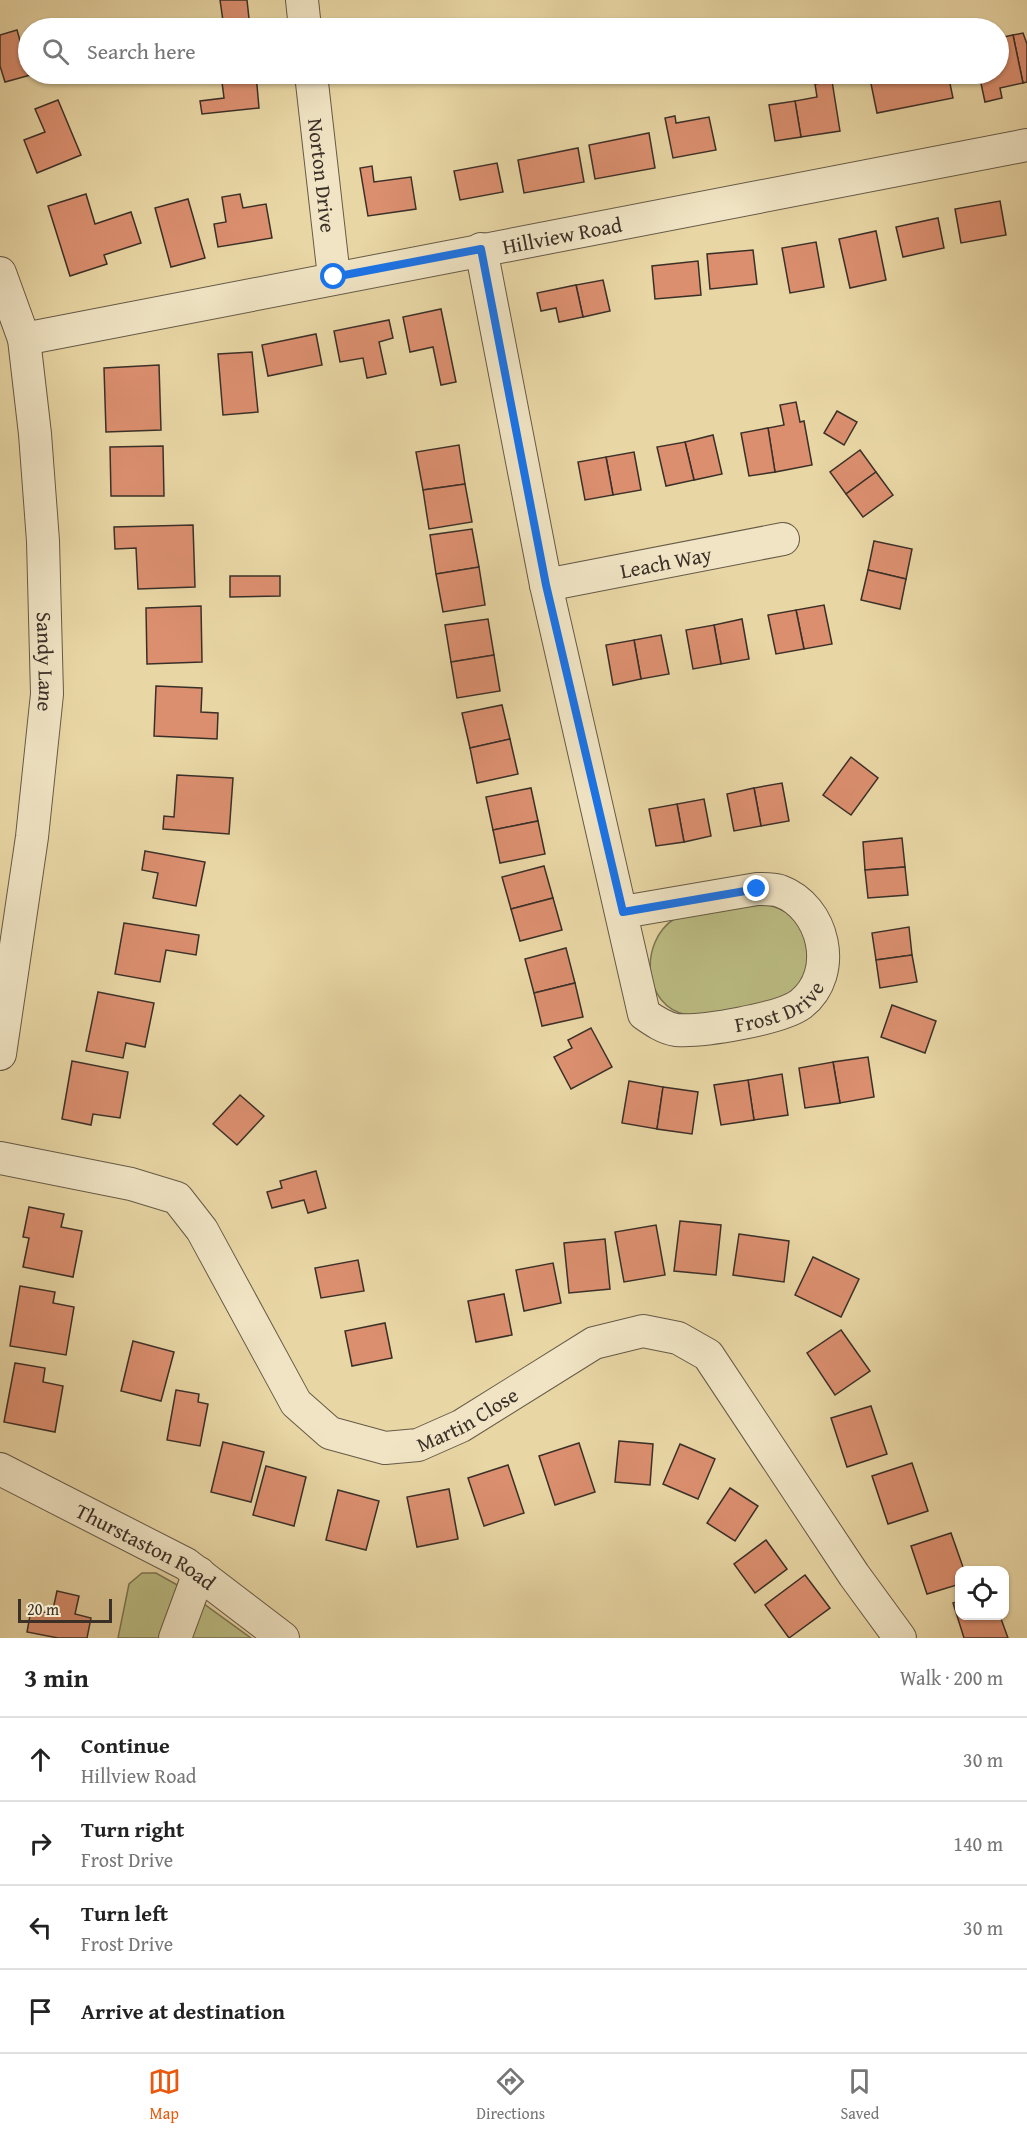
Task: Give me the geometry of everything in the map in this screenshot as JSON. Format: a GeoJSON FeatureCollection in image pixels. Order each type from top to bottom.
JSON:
{"type":"FeatureCollection","features":[{"type":"Feature","properties":{"kind":"street"},"geometry":{"type":"LineString","coordinates":[[302,0],[305,18]]}},
{"type":"Feature","properties":{"kind":"street","name":"Norton Drive"},"geometry":{"type":"LineString","coordinates":[[312,84],[334,277]]}},
{"type":"Feature","properties":{"kind":"street","name":"Hillview Road"},"geometry":{"type":"LineString","coordinates":[[24,339],[334,277],[1027,145]]}},
{"type":"Feature","properties":{"kind":"street","name":"Frost Drive"},"geometry":{"type":"LineString","coordinates":[[481,249],[546,585],[623,912],[644,1014],[656,1023],[674,1030],[703,1030],[777,1014],[801,1004],[816,985],[823,962],[823,940],[813,917],[779,891],[757,889],[623,912]]}},
{"type":"Feature","properties":{"kind":"street","name":"Sandy Lane"},"geometry":{"type":"LineString","coordinates":[[0,273],[24,339],[43,541],[47,694],[32,837],[0,1054]]}},
{"type":"Feature","properties":{"kind":"street","name":"Leach Way"},"geometry":{"type":"LineString","coordinates":[[546,585],[783,539]]}},
{"type":"Feature","properties":{"kind":"street","name":"Martin Close"},"geometry":{"type":"LineString","coordinates":[[0,1158],[131,1184],[177,1198],[202,1230],[296,1403],[330,1433],[385,1448],[418,1445],[461,1426],[594,1343],[643,1331],[678,1338],[708,1355],[854,1575],[900,1638]]}},
{"type":"Feature","properties":{"kind":"street","name":"Thurstaston Road"},"geometry":{"type":"LineString","coordinates":[[0,1469],[199,1573],[283,1638]]}},
{"type":"Feature","properties":{"kind":"street"},"geometry":{"type":"LineString","coordinates":[[175,1638],[199,1573]]}},
{"type":"Feature","properties":{"kind":"green space"},"geometry":{"type":"Polygon","coordinates":[[[755,902],[779,908],[796,918],[802,925],[808,946],[808,960],[805,976],[800,986],[779,999],[705,1015],[687,1015],[672,1009],[661,999],[654,987],[650,972],[655,942],[663,929],[680,916],[755,902]]]}},
{"type":"Feature","properties":{"kind":"green space"},"geometry":{"type":"Polygon","coordinates":[[[142,1573],[156,1573],[179,1586],[251,1638],[118,1638],[129,1584],[142,1573]]]}},
{"type":"Feature","properties":{"kind":"building"},"geometry":{"type":"Polygon","coordinates":[[[220,0],[247,0],[249,18],[223,18],[220,0]]]}},
{"type":"Feature","properties":{"kind":"building"},"geometry":{"type":"Polygon","coordinates":[[[17,30],[18,34],[18,78],[5,82],[0,66],[0,35],[17,30]]]}},
{"type":"Feature","properties":{"kind":"building"},"geometry":{"type":"Polygon","coordinates":[[[1023,33],[1027,44],[1027,82],[1023,83],[1013,35],[1023,33]]]}},
{"type":"Feature","properties":{"kind":"building"},"geometry":{"type":"Polygon","coordinates":[[[1013,35],[1023,83],[1000,88],[1002,98],[985,102],[981,84],[1009,84],[1009,36],[1013,35]]]}},
{"type":"Feature","properties":{"kind":"building"},"geometry":{"type":"Polygon","coordinates":[[[222,84],[257,84],[259,108],[202,114],[200,101],[224,98],[222,84]]]}},
{"type":"Feature","properties":{"kind":"building"},"geometry":{"type":"Polygon","coordinates":[[[815,84],[832,84],[840,131],[801,137],[795,101],[817,97],[815,84]]]}},
{"type":"Feature","properties":{"kind":"building"},"geometry":{"type":"Polygon","coordinates":[[[871,84],[950,84],[953,98],[877,113],[871,84]]]}},
{"type":"Feature","properties":{"kind":"building"},"geometry":{"type":"Polygon","coordinates":[[[58,100],[81,155],[37,173],[24,140],[45,132],[35,109],[58,100]]]}},
{"type":"Feature","properties":{"kind":"building"},"geometry":{"type":"Polygon","coordinates":[[[795,101],[801,137],[775,141],[769,105],[795,101]]]}},
{"type":"Feature","properties":{"kind":"building"},"geometry":{"type":"Polygon","coordinates":[[[675,116],[676,123],[709,117],[716,150],[673,158],[665,118],[675,116]]]}},
{"type":"Feature","properties":{"kind":"building"},"geometry":{"type":"Polygon","coordinates":[[[649,133],[655,168],[595,179],[589,145],[649,133]]]}},
{"type":"Feature","properties":{"kind":"building"},"geometry":{"type":"Polygon","coordinates":[[[578,148],[584,182],[524,193],[518,160],[578,148]]]}},
{"type":"Feature","properties":{"kind":"building"},"geometry":{"type":"Polygon","coordinates":[[[497,163],[503,192],[460,200],[454,171],[497,163]]]}},
{"type":"Feature","properties":{"kind":"building"},"geometry":{"type":"Polygon","coordinates":[[[372,166],[374,182],[411,177],[416,209],[368,216],[360,168],[372,166]]]}},
{"type":"Feature","properties":{"kind":"building"},"geometry":{"type":"Polygon","coordinates":[[[86,194],[95,224],[131,212],[141,243],[104,255],[107,264],[70,276],[48,206],[86,194]]]}},
{"type":"Feature","properties":{"kind":"building"},"geometry":{"type":"Polygon","coordinates":[[[240,194],[243,208],[266,204],[272,238],[218,247],[214,224],[226,222],[222,197],[240,194]]]}},
{"type":"Feature","properties":{"kind":"building"},"geometry":{"type":"Polygon","coordinates":[[[188,199],[205,258],[171,267],[155,208],[188,199]]]}},
{"type":"Feature","properties":{"kind":"building"},"geometry":{"type":"Polygon","coordinates":[[[1000,201],[1006,235],[961,243],[955,209],[1000,201]]]}},
{"type":"Feature","properties":{"kind":"building"},"geometry":{"type":"Polygon","coordinates":[[[938,218],[944,248],[903,257],[896,227],[938,218]]]}},
{"type":"Feature","properties":{"kind":"building"},"geometry":{"type":"Polygon","coordinates":[[[876,231],[886,280],[850,288],[839,239],[876,231]]]}},
{"type":"Feature","properties":{"kind":"building"},"geometry":{"type":"Polygon","coordinates":[[[816,242],[824,287],[790,293],[782,248],[816,242]]]}},
{"type":"Feature","properties":{"kind":"building"},"geometry":{"type":"Polygon","coordinates":[[[753,250],[757,284],[710,289],[707,254],[753,250]]]}},
{"type":"Feature","properties":{"kind":"building"},"geometry":{"type":"Polygon","coordinates":[[[698,261],[701,295],[655,299],[652,266],[698,261]]]}},
{"type":"Feature","properties":{"kind":"building"},"geometry":{"type":"Polygon","coordinates":[[[603,280],[610,311],[583,317],[576,285],[603,280]]]}},
{"type":"Feature","properties":{"kind":"building"},"geometry":{"type":"Polygon","coordinates":[[[576,285],[583,317],[559,322],[556,308],[541,311],[537,293],[576,285]]]}},
{"type":"Feature","properties":{"kind":"building"},"geometry":{"type":"Polygon","coordinates":[[[441,309],[456,382],[441,385],[433,347],[410,352],[403,317],[441,309]]]}},
{"type":"Feature","properties":{"kind":"building"},"geometry":{"type":"Polygon","coordinates":[[[389,320],[393,338],[379,342],[386,374],[367,378],[363,358],[340,362],[334,331],[389,320]]]}},
{"type":"Feature","properties":{"kind":"building"},"geometry":{"type":"Polygon","coordinates":[[[316,334],[322,365],[268,376],[262,345],[316,334]]]}},
{"type":"Feature","properties":{"kind":"building"},"geometry":{"type":"Polygon","coordinates":[[[252,352],[258,412],[223,415],[218,354],[252,352]]]}},
{"type":"Feature","properties":{"kind":"building"},"geometry":{"type":"Polygon","coordinates":[[[159,365],[161,430],[106,432],[104,368],[159,365]]]}},
{"type":"Feature","properties":{"kind":"building"},"geometry":{"type":"Polygon","coordinates":[[[796,402],[800,422],[804,421],[812,465],[775,472],[768,428],[784,425],[780,405],[796,402]]]}},
{"type":"Feature","properties":{"kind":"building"},"geometry":{"type":"Polygon","coordinates":[[[837,411],[857,422],[844,445],[824,433],[837,411]]]}},
{"type":"Feature","properties":{"kind":"building"},"geometry":{"type":"Polygon","coordinates":[[[768,428],[775,472],[749,476],[741,433],[768,428]]]}},
{"type":"Feature","properties":{"kind":"building"},"geometry":{"type":"Polygon","coordinates":[[[713,435],[722,474],[694,480],[685,442],[713,435]]]}},
{"type":"Feature","properties":{"kind":"building"},"geometry":{"type":"Polygon","coordinates":[[[685,442],[694,480],[666,486],[657,447],[685,442]]]}},
{"type":"Feature","properties":{"kind":"building"},"geometry":{"type":"Polygon","coordinates":[[[459,445],[465,484],[423,490],[416,452],[459,445]]]}},
{"type":"Feature","properties":{"kind":"building"},"geometry":{"type":"Polygon","coordinates":[[[163,446],[164,496],[111,496],[110,447],[163,446]]]}},
{"type":"Feature","properties":{"kind":"building"},"geometry":{"type":"Polygon","coordinates":[[[860,450],[876,472],[846,494],[830,472],[860,450]]]}},
{"type":"Feature","properties":{"kind":"building"},"geometry":{"type":"Polygon","coordinates":[[[634,452],[641,490],[613,495],[606,457],[634,452]]]}},
{"type":"Feature","properties":{"kind":"building"},"geometry":{"type":"Polygon","coordinates":[[[606,457],[613,495],[585,500],[578,462],[606,457]]]}},
{"type":"Feature","properties":{"kind":"building"},"geometry":{"type":"Polygon","coordinates":[[[876,472],[893,495],[863,517],[846,494],[876,472]]]}},
{"type":"Feature","properties":{"kind":"building"},"geometry":{"type":"Polygon","coordinates":[[[465,484],[472,522],[429,529],[423,490],[465,484]]]}},
{"type":"Feature","properties":{"kind":"building"},"geometry":{"type":"Polygon","coordinates":[[[193,525],[195,587],[138,589],[136,548],[115,549],[114,527],[193,525]]]}},
{"type":"Feature","properties":{"kind":"building"},"geometry":{"type":"Polygon","coordinates":[[[472,529],[479,567],[436,574],[430,535],[472,529]]]}},
{"type":"Feature","properties":{"kind":"building"},"geometry":{"type":"Polygon","coordinates":[[[874,541],[912,549],[906,579],[868,570],[874,541]]]}},
{"type":"Feature","properties":{"kind":"building"},"geometry":{"type":"Polygon","coordinates":[[[479,567],[485,605],[443,612],[436,574],[479,567]]]}},
{"type":"Feature","properties":{"kind":"building"},"geometry":{"type":"Polygon","coordinates":[[[868,570],[906,579],[900,609],[861,600],[868,570]]]}},
{"type":"Feature","properties":{"kind":"building"},"geometry":{"type":"Polygon","coordinates":[[[230,576],[280,576],[280,596],[230,597],[230,576]]]}},
{"type":"Feature","properties":{"kind":"building"},"geometry":{"type":"Polygon","coordinates":[[[824,605],[832,644],[804,649],[796,610],[824,605]]]}},
{"type":"Feature","properties":{"kind":"building"},"geometry":{"type":"Polygon","coordinates":[[[201,606],[202,662],[147,664],[146,608],[201,606]]]}},
{"type":"Feature","properties":{"kind":"building"},"geometry":{"type":"Polygon","coordinates":[[[796,610],[804,649],[776,654],[768,615],[796,610]]]}},
{"type":"Feature","properties":{"kind":"building"},"geometry":{"type":"Polygon","coordinates":[[[488,619],[494,655],[451,662],[445,625],[488,619]]]}},
{"type":"Feature","properties":{"kind":"building"},"geometry":{"type":"Polygon","coordinates":[[[742,619],[749,659],[721,664],[714,625],[742,619]]]}},
{"type":"Feature","properties":{"kind":"building"},"geometry":{"type":"Polygon","coordinates":[[[714,625],[721,664],[693,669],[686,630],[714,625]]]}},
{"type":"Feature","properties":{"kind":"building"},"geometry":{"type":"Polygon","coordinates":[[[661,635],[669,674],[641,679],[634,640],[661,635]]]}},
{"type":"Feature","properties":{"kind":"building"},"geometry":{"type":"Polygon","coordinates":[[[634,640],[641,679],[613,685],[606,645],[634,640]]]}},
{"type":"Feature","properties":{"kind":"building"},"geometry":{"type":"Polygon","coordinates":[[[494,655],[500,691],[457,698],[451,662],[494,655]]]}},
{"type":"Feature","properties":{"kind":"building"},"geometry":{"type":"Polygon","coordinates":[[[156,686],[202,688],[201,712],[218,713],[217,739],[154,736],[156,686]]]}},
{"type":"Feature","properties":{"kind":"building"},"geometry":{"type":"Polygon","coordinates":[[[502,705],[510,739],[470,748],[462,713],[502,705]]]}},
{"type":"Feature","properties":{"kind":"building"},"geometry":{"type":"Polygon","coordinates":[[[510,739],[518,774],[477,783],[470,748],[510,739]]]}},
{"type":"Feature","properties":{"kind":"building"},"geometry":{"type":"Polygon","coordinates":[[[851,757],[878,778],[851,815],[823,795],[851,757]]]}},
{"type":"Feature","properties":{"kind":"building"},"geometry":{"type":"Polygon","coordinates":[[[177,775],[233,778],[229,834],[163,829],[164,816],[174,817],[177,775]]]}},
{"type":"Feature","properties":{"kind":"building"},"geometry":{"type":"Polygon","coordinates":[[[782,783],[789,821],[761,826],[754,788],[782,783]]]}},
{"type":"Feature","properties":{"kind":"building"},"geometry":{"type":"Polygon","coordinates":[[[531,788],[538,821],[493,830],[486,797],[531,788]]]}},
{"type":"Feature","properties":{"kind":"building"},"geometry":{"type":"Polygon","coordinates":[[[754,788],[761,826],[734,831],[727,794],[754,788]]]}},
{"type":"Feature","properties":{"kind":"building"},"geometry":{"type":"Polygon","coordinates":[[[704,799],[711,836],[684,842],[677,804],[704,799]]]}},
{"type":"Feature","properties":{"kind":"building"},"geometry":{"type":"Polygon","coordinates":[[[677,804],[684,842],[656,846],[649,809],[677,804]]]}},
{"type":"Feature","properties":{"kind":"building"},"geometry":{"type":"Polygon","coordinates":[[[538,821],[545,854],[500,863],[493,830],[538,821]]]}},
{"type":"Feature","properties":{"kind":"building"},"geometry":{"type":"Polygon","coordinates":[[[902,838],[905,867],[865,870],[863,842],[902,838]]]}},
{"type":"Feature","properties":{"kind":"building"},"geometry":{"type":"Polygon","coordinates":[[[145,851],[205,862],[196,906],[153,898],[158,873],[142,870],[145,851]]]}},
{"type":"Feature","properties":{"kind":"building"},"geometry":{"type":"Polygon","coordinates":[[[544,866],[553,898],[511,909],[502,877],[544,866]]]}},
{"type":"Feature","properties":{"kind":"building"},"geometry":{"type":"Polygon","coordinates":[[[905,867],[908,895],[868,898],[865,870],[905,867]]]}},
{"type":"Feature","properties":{"kind":"building"},"geometry":{"type":"Polygon","coordinates":[[[553,898],[562,930],[520,941],[511,909],[553,898]]]}},
{"type":"Feature","properties":{"kind":"building"},"geometry":{"type":"Polygon","coordinates":[[[124,923],[199,935],[196,955],[166,950],[160,982],[115,974],[124,923]]]}},
{"type":"Feature","properties":{"kind":"building"},"geometry":{"type":"Polygon","coordinates":[[[909,927],[912,955],[876,960],[872,933],[909,927]]]}},
{"type":"Feature","properties":{"kind":"building"},"geometry":{"type":"Polygon","coordinates":[[[566,948],[575,983],[534,993],[525,959],[566,948]]]}},
{"type":"Feature","properties":{"kind":"building"},"geometry":{"type":"Polygon","coordinates":[[[912,955],[917,982],[880,988],[876,960],[912,955]]]}},
{"type":"Feature","properties":{"kind":"building"},"geometry":{"type":"Polygon","coordinates":[[[575,983],[583,1017],[542,1026],[534,993],[575,983]]]}},
{"type":"Feature","properties":{"kind":"building"},"geometry":{"type":"Polygon","coordinates":[[[98,992],[154,1003],[145,1047],[126,1043],[123,1058],[86,1051],[98,992]]]}},
{"type":"Feature","properties":{"kind":"building"},"geometry":{"type":"Polygon","coordinates":[[[892,1005],[936,1021],[925,1053],[881,1037],[892,1005]]]}},
{"type":"Feature","properties":{"kind":"building"},"geometry":{"type":"Polygon","coordinates":[[[591,1028],[612,1067],[571,1089],[554,1057],[572,1048],[568,1040],[591,1028]]]}},
{"type":"Feature","properties":{"kind":"building"},"geometry":{"type":"Polygon","coordinates":[[[868,1057],[874,1097],[840,1103],[833,1062],[868,1057]]]}},
{"type":"Feature","properties":{"kind":"building"},"geometry":{"type":"Polygon","coordinates":[[[72,1061],[128,1072],[120,1118],[93,1114],[91,1125],[62,1119],[72,1061]]]}},
{"type":"Feature","properties":{"kind":"building"},"geometry":{"type":"Polygon","coordinates":[[[833,1062],[840,1103],[805,1108],[799,1068],[833,1062]]]}},
{"type":"Feature","properties":{"kind":"building"},"geometry":{"type":"Polygon","coordinates":[[[782,1074],[788,1115],[754,1120],[748,1080],[782,1074]]]}},
{"type":"Feature","properties":{"kind":"building"},"geometry":{"type":"Polygon","coordinates":[[[748,1080],[754,1120],[721,1125],[714,1085],[748,1080]]]}},
{"type":"Feature","properties":{"kind":"building"},"geometry":{"type":"Polygon","coordinates":[[[629,1081],[663,1087],[657,1129],[622,1123],[629,1081]]]}},
{"type":"Feature","properties":{"kind":"building"},"geometry":{"type":"Polygon","coordinates":[[[663,1087],[698,1092],[692,1134],[657,1129],[663,1087]]]}},
{"type":"Feature","properties":{"kind":"building"},"geometry":{"type":"Polygon","coordinates":[[[240,1095],[264,1116],[237,1145],[213,1124],[240,1095]]]}},
{"type":"Feature","properties":{"kind":"building"},"geometry":{"type":"Polygon","coordinates":[[[316,1171],[326,1208],[308,1213],[304,1200],[272,1208],[267,1192],[282,1188],[280,1181],[316,1171]]]}},
{"type":"Feature","properties":{"kind":"building"},"geometry":{"type":"Polygon","coordinates":[[[29,1207],[64,1214],[61,1227],[82,1231],[73,1277],[23,1267],[29,1238],[23,1237],[29,1207]]]}},
{"type":"Feature","properties":{"kind":"building"},"geometry":{"type":"Polygon","coordinates":[[[680,1221],[721,1225],[716,1275],[674,1271],[680,1221]]]}},
{"type":"Feature","properties":{"kind":"building"},"geometry":{"type":"Polygon","coordinates":[[[656,1225],[665,1275],[624,1282],[615,1232],[656,1225]]]}},
{"type":"Feature","properties":{"kind":"building"},"geometry":{"type":"Polygon","coordinates":[[[739,1234],[789,1241],[784,1282],[733,1275],[739,1234]]]}},
{"type":"Feature","properties":{"kind":"building"},"geometry":{"type":"Polygon","coordinates":[[[605,1239],[610,1289],[569,1293],[564,1243],[605,1239]]]}},
{"type":"Feature","properties":{"kind":"building"},"geometry":{"type":"Polygon","coordinates":[[[813,1257],[859,1279],[841,1317],[795,1295],[813,1257]]]}},
{"type":"Feature","properties":{"kind":"building"},"geometry":{"type":"Polygon","coordinates":[[[358,1260],[364,1291],[321,1298],[315,1268],[358,1260]]]}},
{"type":"Feature","properties":{"kind":"building"},"geometry":{"type":"Polygon","coordinates":[[[553,1263],[561,1303],[524,1311],[516,1270],[553,1263]]]}},
{"type":"Feature","properties":{"kind":"building"},"geometry":{"type":"Polygon","coordinates":[[[20,1286],[55,1292],[53,1303],[74,1307],[66,1355],[10,1346],[20,1286]]]}},
{"type":"Feature","properties":{"kind":"building"},"geometry":{"type":"Polygon","coordinates":[[[504,1294],[512,1335],[476,1342],[468,1301],[504,1294]]]}},
{"type":"Feature","properties":{"kind":"building"},"geometry":{"type":"Polygon","coordinates":[[[385,1323],[392,1358],[352,1366],[345,1331],[385,1323]]]}},
{"type":"Feature","properties":{"kind":"building"},"geometry":{"type":"Polygon","coordinates":[[[841,1330],[870,1371],[835,1395],[807,1353],[841,1330]]]}},
{"type":"Feature","properties":{"kind":"building"},"geometry":{"type":"Polygon","coordinates":[[[133,1341],[174,1352],[161,1401],[121,1391],[133,1341]]]}},
{"type":"Feature","properties":{"kind":"building"},"geometry":{"type":"Polygon","coordinates":[[[15,1363],[45,1368],[43,1382],[63,1386],[55,1432],[4,1422],[15,1363]]]}},
{"type":"Feature","properties":{"kind":"building"},"geometry":{"type":"Polygon","coordinates":[[[176,1390],[199,1394],[198,1402],[208,1404],[200,1446],[167,1440],[176,1390]]]}},
{"type":"Feature","properties":{"kind":"building"},"geometry":{"type":"Polygon","coordinates":[[[871,1406],[887,1454],[847,1467],[831,1418],[871,1406]]]}},
{"type":"Feature","properties":{"kind":"building"},"geometry":{"type":"Polygon","coordinates":[[[619,1441],[653,1444],[650,1485],[615,1482],[619,1441]]]}},
{"type":"Feature","properties":{"kind":"building"},"geometry":{"type":"Polygon","coordinates":[[[223,1442],[264,1452],[251,1502],[211,1492],[223,1442]]]}},
{"type":"Feature","properties":{"kind":"building"},"geometry":{"type":"Polygon","coordinates":[[[579,1443],[595,1492],[555,1505],[539,1456],[579,1443]]]}},
{"type":"Feature","properties":{"kind":"building"},"geometry":{"type":"Polygon","coordinates":[[[680,1444],[715,1459],[698,1499],[663,1484],[680,1444]]]}},
{"type":"Feature","properties":{"kind":"building"},"geometry":{"type":"Polygon","coordinates":[[[912,1463],[928,1511],[888,1524],[872,1476],[912,1463]]]}},
{"type":"Feature","properties":{"kind":"building"},"geometry":{"type":"Polygon","coordinates":[[[508,1465],[524,1513],[484,1526],[468,1478],[508,1465]]]}},
{"type":"Feature","properties":{"kind":"building"},"geometry":{"type":"Polygon","coordinates":[[[266,1466],[306,1477],[294,1526],[253,1515],[266,1466]]]}},
{"type":"Feature","properties":{"kind":"building"},"geometry":{"type":"Polygon","coordinates":[[[730,1488],[758,1506],[735,1541],[707,1523],[730,1488]]]}},
{"type":"Feature","properties":{"kind":"building"},"geometry":{"type":"Polygon","coordinates":[[[449,1489],[458,1539],[417,1547],[407,1497],[449,1489]]]}},
{"type":"Feature","properties":{"kind":"building"},"geometry":{"type":"Polygon","coordinates":[[[338,1490],[379,1501],[366,1550],[326,1540],[338,1490]]]}},
{"type":"Feature","properties":{"kind":"building"},"geometry":{"type":"Polygon","coordinates":[[[951,1533],[963,1566],[955,1566],[955,1586],[927,1594],[911,1546],[951,1533]]]}},
{"type":"Feature","properties":{"kind":"building"},"geometry":{"type":"Polygon","coordinates":[[[766,1540],[787,1569],[755,1593],[734,1564],[766,1540]]]}},
{"type":"Feature","properties":{"kind":"building"},"geometry":{"type":"Polygon","coordinates":[[[805,1575],[830,1608],[789,1638],[765,1605],[805,1575]]]}},
{"type":"Feature","properties":{"kind":"building"},"geometry":{"type":"Polygon","coordinates":[[[57,1591],[79,1596],[75,1614],[91,1618],[87,1638],[58,1638],[27,1632],[31,1610],[52,1614],[57,1591]]]}},
{"type":"Feature","properties":{"kind":"building"},"geometry":{"type":"Polygon","coordinates":[[[958,1620],[1001,1620],[1008,1638],[964,1638],[958,1620]]]}},
{"type":"Feature","properties":{"kind":"route"},"geometry":{"type":"LineString","coordinates":[[334,277],[481,249],[546,585],[623,912],[757,889]]}}]}
